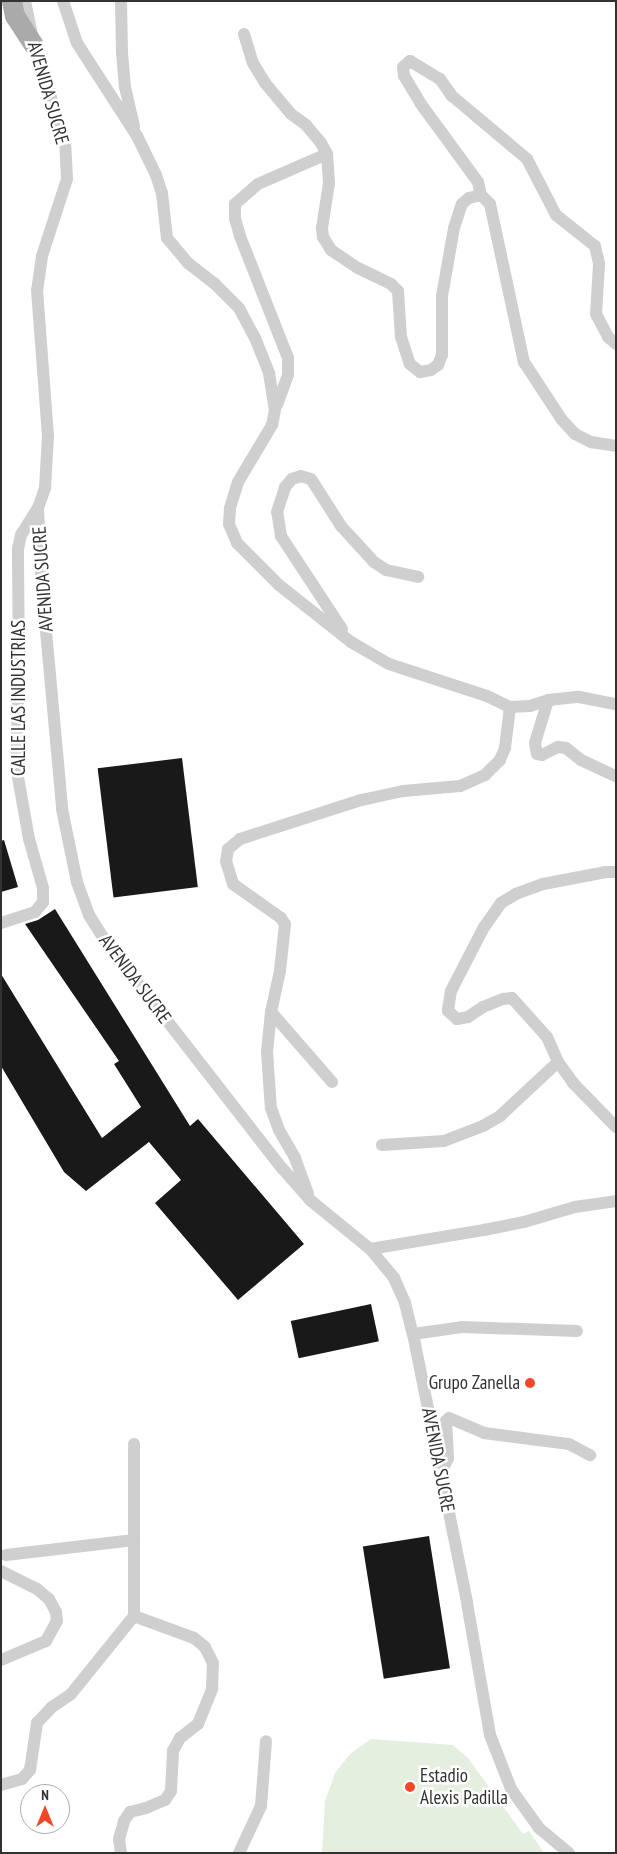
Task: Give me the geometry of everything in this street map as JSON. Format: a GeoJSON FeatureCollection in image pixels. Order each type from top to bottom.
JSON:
{"type":"FeatureCollection","features":[{"type":"Feature","properties":{"kind":"main road"},"geometry":{"type":"LineString","coordinates":[[12,1],[15,16],[34,45]]}},
{"type":"Feature","properties":{"kind":"street","name":"AVENIDA SUCRE"},"geometry":{"type":"LineString","coordinates":[[25,1],[34,45],[65,140],[67,178],[42,256],[37,290],[48,436],[45,488],[38,508],[41,576],[62,809],[77,882],[89,915],[105,941],[203,1068],[310,1200],[370,1249],[394,1278],[405,1303],[413,1334],[467,1603],[490,1735],[511,1789],[539,1828],[569,1853]]}},
{"type":"Feature","properties":{"kind":"street"},"geometry":{"type":"LineString","coordinates":[[63,1],[77,43],[137,136],[156,175],[162,192],[167,238],[188,263],[214,283],[239,308],[255,338],[269,372],[276,410]]}},
{"type":"Feature","properties":{"kind":"street"},"geometry":{"type":"LineString","coordinates":[[121,1],[125,87],[137,136]]}},
{"type":"Feature","properties":{"kind":"street"},"geometry":{"type":"LineString","coordinates":[[244,34],[253,63],[265,83],[291,114],[306,125],[327,154],[329,183],[322,216],[323,237],[331,250],[358,268],[391,284],[398,291],[404,353],[410,364],[420,372],[431,370],[438,365],[442,355],[442,296],[454,228],[462,204],[469,198],[481,195]]}},
{"type":"Feature","properties":{"kind":"street"},"geometry":{"type":"LineString","coordinates":[[616,344],[608,337],[596,314],[599,264],[595,246],[556,215],[528,159],[460,102],[440,79],[410,61],[402,67],[404,76],[421,104],[478,182],[481,195],[490,204],[524,362],[562,420],[575,434],[616,453]]}},
{"type":"Feature","properties":{"kind":"street"},"geometry":{"type":"LineString","coordinates":[[327,154],[258,184],[235,204],[235,219],[240,236],[288,358],[288,375],[276,410],[264,440],[238,482],[230,509],[229,524],[237,543],[273,579],[351,642],[389,664],[487,696],[510,707],[530,706],[548,700],[579,697],[616,704]]}},
{"type":"Feature","properties":{"kind":"street"},"geometry":{"type":"LineString","coordinates":[[600,444],[616,446]]}},
{"type":"Feature","properties":{"kind":"street"},"geometry":{"type":"LineString","coordinates":[[351,642],[281,536],[277,512],[285,487],[292,479],[302,476],[311,479],[341,526],[374,562],[386,570],[418,577]]}},
{"type":"Feature","properties":{"kind":"street","name":"CALLE LAS INDUSTRIAS"},"geometry":{"type":"LineString","coordinates":[[1,923],[35,912],[42,902],[42,888],[29,839],[16,766],[19,672],[18,549],[21,535],[38,508]]}},
{"type":"Feature","properties":{"kind":"street"},"geometry":{"type":"LineString","coordinates":[[548,700],[535,743],[537,754],[542,755],[558,747],[566,748],[581,760],[616,776]]}},
{"type":"Feature","properties":{"kind":"street"},"geometry":{"type":"LineString","coordinates":[[310,1200],[301,1172],[279,1130],[271,1108],[267,1052],[271,1012],[280,971],[285,924],[281,918],[233,884],[226,861],[228,850],[240,839],[361,800],[403,791],[460,786],[485,775],[500,760],[506,748],[510,707]]}},
{"type":"Feature","properties":{"kind":"street"},"geometry":{"type":"LineString","coordinates":[[616,872],[606,872],[543,884],[516,894],[501,903],[484,927],[450,991],[448,1011],[457,1019],[468,1017],[482,1007],[503,999],[512,998],[547,1037],[558,1062],[573,1083],[616,1127]]}},
{"type":"Feature","properties":{"kind":"street"},"geometry":{"type":"LineString","coordinates":[[271,1012],[332,1082]]}},
{"type":"Feature","properties":{"kind":"street"},"geometry":{"type":"LineString","coordinates":[[382,1145],[444,1141],[484,1126],[500,1116],[558,1062]]}},
{"type":"Feature","properties":{"kind":"street"},"geometry":{"type":"LineString","coordinates":[[370,1249],[492,1229],[524,1222],[574,1207],[616,1200]]}},
{"type":"Feature","properties":{"kind":"street"},"geometry":{"type":"LineString","coordinates":[[413,1334],[462,1327],[577,1330]]}},
{"type":"Feature","properties":{"kind":"street"},"geometry":{"type":"LineString","coordinates":[[440,1474],[448,1458],[446,1421],[449,1418],[484,1433],[570,1444],[590,1456]]}},
{"type":"Feature","properties":{"kind":"street"},"geometry":{"type":"LineString","coordinates":[[1,1785],[22,1779],[30,1770],[37,1723],[52,1707],[71,1694],[134,1616],[134,1444]]}},
{"type":"Feature","properties":{"kind":"street"},"geometry":{"type":"LineString","coordinates":[[6,1555],[134,1540]]}},
{"type":"Feature","properties":{"kind":"street"},"geometry":{"type":"LineString","coordinates":[[1,1571],[37,1589],[49,1599],[56,1612],[57,1622],[46,1640],[1,1660]]}},
{"type":"Feature","properties":{"kind":"street"},"geometry":{"type":"LineString","coordinates":[[121,1853],[120,1839],[124,1821],[130,1812],[165,1800],[171,1791],[174,1751],[180,1738],[198,1724],[212,1689],[213,1664],[206,1647],[194,1638],[134,1616]]}},
{"type":"Feature","properties":{"kind":"street"},"geometry":{"type":"LineString","coordinates":[[239,1853],[261,1806],[266,1741]]}},
{"type":"Feature","properties":{"kind":"green space","name":"Estadio Alexis Padilla"},"geometry":{"type":"Polygon","coordinates":[[[371,1739],[453,1745],[468,1758],[523,1834],[529,1831],[544,1853],[322,1853],[325,1801],[335,1773],[351,1753],[371,1739]]]}},
{"type":"Feature","properties":{"kind":"building"},"geometry":{"type":"Polygon","coordinates":[[[182,758],[198,887],[113,897],[98,768],[182,758]]]}},
{"type":"Feature","properties":{"kind":"building"},"geometry":{"type":"Polygon","coordinates":[[[4,840],[18,887],[1,892],[1,841],[4,840]]]}},
{"type":"Feature","properties":{"kind":"building"},"geometry":{"type":"Polygon","coordinates":[[[55,909],[190,1126],[198,1119],[304,1244],[238,1300],[155,1203],[181,1180],[149,1142],[86,1191],[64,1172],[1,1066],[1,974],[102,1138],[141,1107],[114,1064],[119,1061],[25,924],[38,920],[55,909]]]}},
{"type":"Feature","properties":{"kind":"building"},"geometry":{"type":"Polygon","coordinates":[[[371,1304],[379,1341],[299,1358],[291,1321],[371,1304]]]}},
{"type":"Feature","properties":{"kind":"building"},"geometry":{"type":"Polygon","coordinates":[[[429,1536],[450,1668],[384,1679],[363,1546],[429,1536]]]}},
{"type":"Feature","properties":{"kind":"place","name":"Grupo Zanella"},"geometry":{"type":"Point","coordinates":[530,1383]}},
{"type":"Feature","properties":{"kind":"place","name":"Estadio Alexis Padilla"},"geometry":{"type":"Point","coordinates":[410,1787]}}]}
